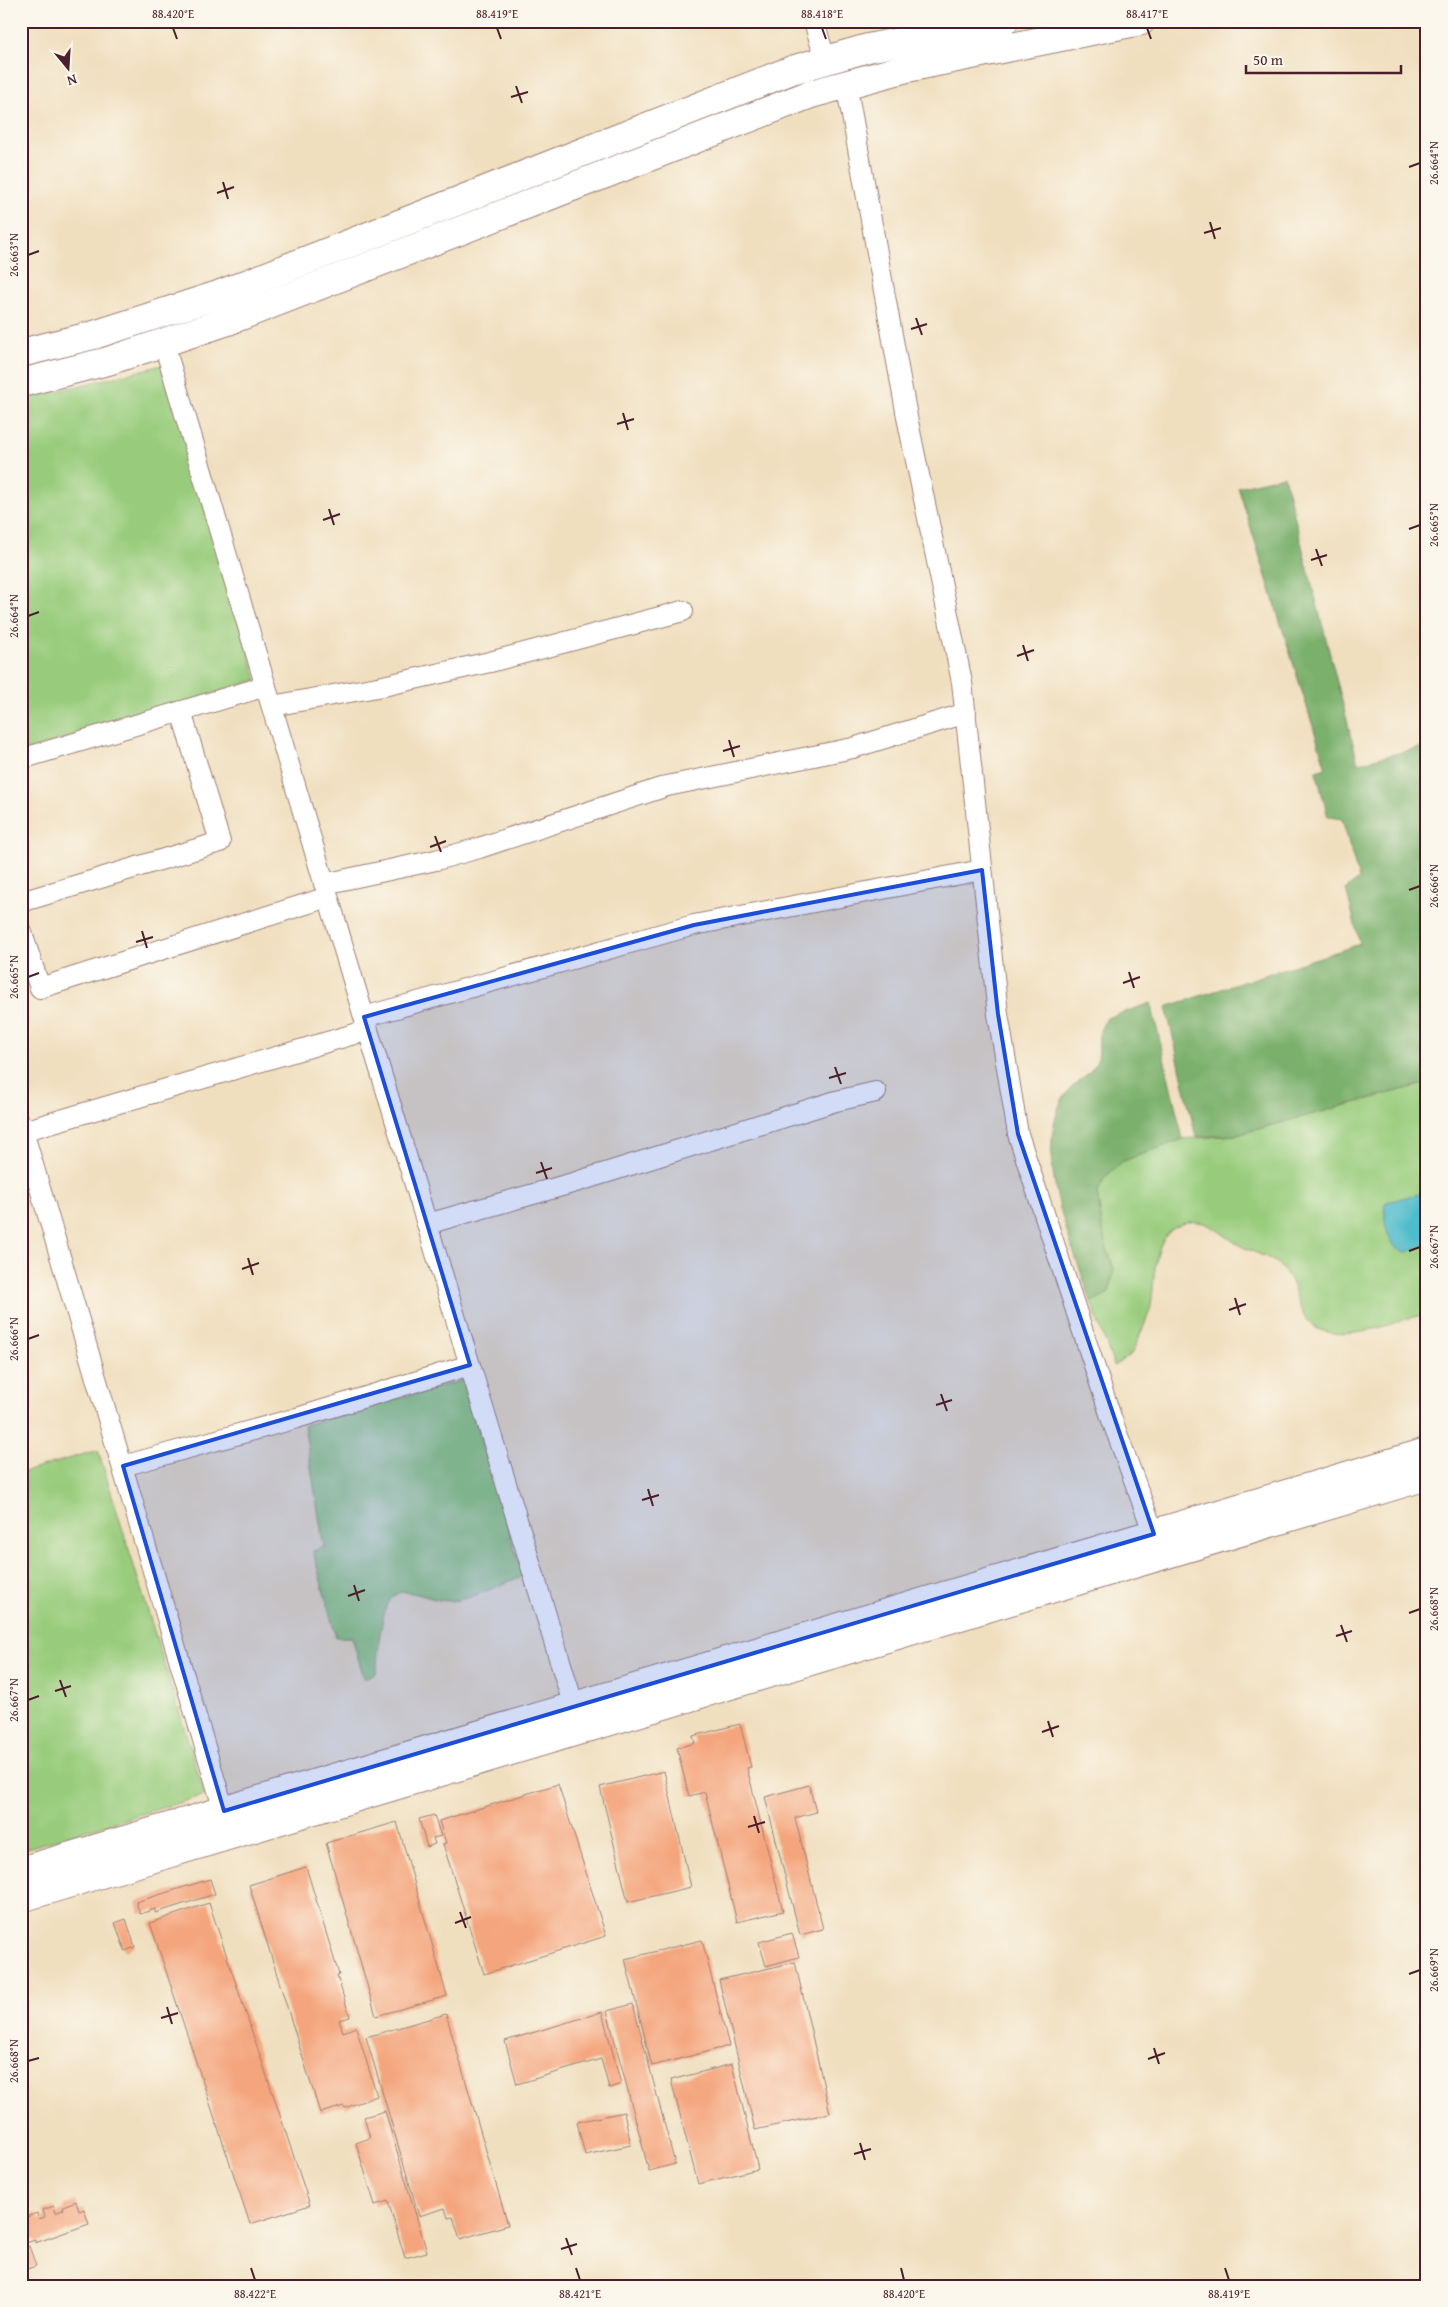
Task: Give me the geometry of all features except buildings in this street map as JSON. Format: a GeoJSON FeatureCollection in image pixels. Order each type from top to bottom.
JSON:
{"type":"FeatureCollection","features":[{"type":"Feature","properties":{"kind":"street"},"geometry":{"type":"LineString","coordinates":[[814,21],[831,58],[846,83],[908,422],[960,673],[966,713],[998,1014],[1018,1134],[1112,1420],[1154,1534]]}},
{"type":"Feature","properties":{"kind":"street"},"geometry":{"type":"LineString","coordinates":[[21,353],[156,317],[218,295],[831,58],[1004,21]]}},
{"type":"Feature","properties":{"kind":"street"},"geometry":{"type":"LineString","coordinates":[[21,384],[164,344],[776,107],[846,83],[908,68],[1141,21]]}},
{"type":"Feature","properties":{"kind":"street"},"geometry":{"type":"LineString","coordinates":[[156,317],[366,1024],[574,1707]]}},
{"type":"Feature","properties":{"kind":"street"},"geometry":{"type":"LineString","coordinates":[[272,706],[383,686],[451,671],[684,611]]}},
{"type":"Feature","properties":{"kind":"street"},"geometry":{"type":"LineString","coordinates":[[21,759],[266,686]]}},
{"type":"Feature","properties":{"kind":"street"},"geometry":{"type":"LineString","coordinates":[[21,902],[220,842],[181,711]]}},
{"type":"Feature","properties":{"kind":"street"},"geometry":{"type":"LineString","coordinates":[[21,930],[40,988],[326,890],[479,848],[667,786],[853,748],[966,713]]}},
{"type":"Feature","properties":{"kind":"street"},"geometry":{"type":"LineString","coordinates":[[228,1823],[22,1127],[694,925],[982,870]]}},
{"type":"Feature","properties":{"kind":"street"},"geometry":{"type":"LineString","coordinates":[[427,1224],[576,1182],[836,1101],[876,1092]]}},
{"type":"Feature","properties":{"kind":"street"},"geometry":{"type":"LineString","coordinates":[[122,1466],[306,1416],[470,1365]]}},
{"type":"Feature","properties":{"kind":"street"},"geometry":{"type":"LineString","coordinates":[[21,1898],[228,1823],[574,1707],[1427,1452]]}},
{"type":"Feature","properties":{"kind":"street"},"geometry":{"type":"LineString","coordinates":[[21,1871],[228,1823],[1122,1566],[1427,1476]]}},
{"type":"Feature","properties":{"kind":"highlighted area"},"geometry":{"type":"Polygon","coordinates":[[[982,870],[998,1014],[1018,1134],[1154,1534],[224,1811],[123,1466],[470,1365],[364,1017],[694,925],[982,870]]]}},
{"type":"Feature","properties":{"kind":"green space"},"geometry":{"type":"Polygon","coordinates":[[[163,365],[257,680],[21,752],[21,400],[163,365]]]}},
{"type":"Feature","properties":{"kind":"green space"},"geometry":{"type":"Polygon","coordinates":[[[1284,476],[1358,763],[1427,746],[1427,1083],[1236,1135],[1196,1137],[1166,1007],[1360,944],[1346,889],[1359,879],[1342,819],[1328,817],[1316,771],[1326,768],[1238,487],[1284,476]]]}},
{"type":"Feature","properties":{"kind":"green space"},"geometry":{"type":"Polygon","coordinates":[[[1151,1003],[1183,1139],[1123,1161],[1106,1176],[1097,1193],[1105,1243],[1114,1269],[1109,1293],[1091,1302],[1059,1204],[1054,1179],[1053,1128],[1064,1096],[1095,1065],[1099,1055],[1100,1033],[1107,1018],[1151,1003]]]}},
{"type":"Feature","properties":{"kind":"green space"},"geometry":{"type":"Polygon","coordinates":[[[1427,1083],[1427,1314],[1363,1332],[1350,1334],[1323,1331],[1308,1321],[1291,1281],[1276,1263],[1241,1246],[1211,1226],[1195,1222],[1186,1223],[1176,1227],[1162,1242],[1156,1264],[1150,1311],[1132,1353],[1114,1366],[1091,1302],[1109,1293],[1114,1269],[1105,1243],[1097,1193],[1106,1176],[1123,1161],[1183,1139],[1236,1135],[1427,1083]]]}},
{"type":"Feature","properties":{"kind":"green space"},"geometry":{"type":"Polygon","coordinates":[[[463,1380],[523,1576],[466,1598],[451,1601],[405,1592],[396,1594],[389,1601],[385,1612],[379,1639],[376,1673],[364,1678],[352,1637],[336,1637],[313,1551],[324,1547],[304,1425],[463,1380]]]}},
{"type":"Feature","properties":{"kind":"green space"},"geometry":{"type":"Polygon","coordinates":[[[98,1450],[205,1795],[21,1850],[21,1473],[98,1450]]]}},
{"type":"Feature","properties":{"kind":"water"},"geometry":{"type":"Polygon","coordinates":[[[1427,1192],[1427,1244],[1407,1252],[1397,1249],[1386,1227],[1385,1214],[1387,1202],[1427,1192]]]}}]}
